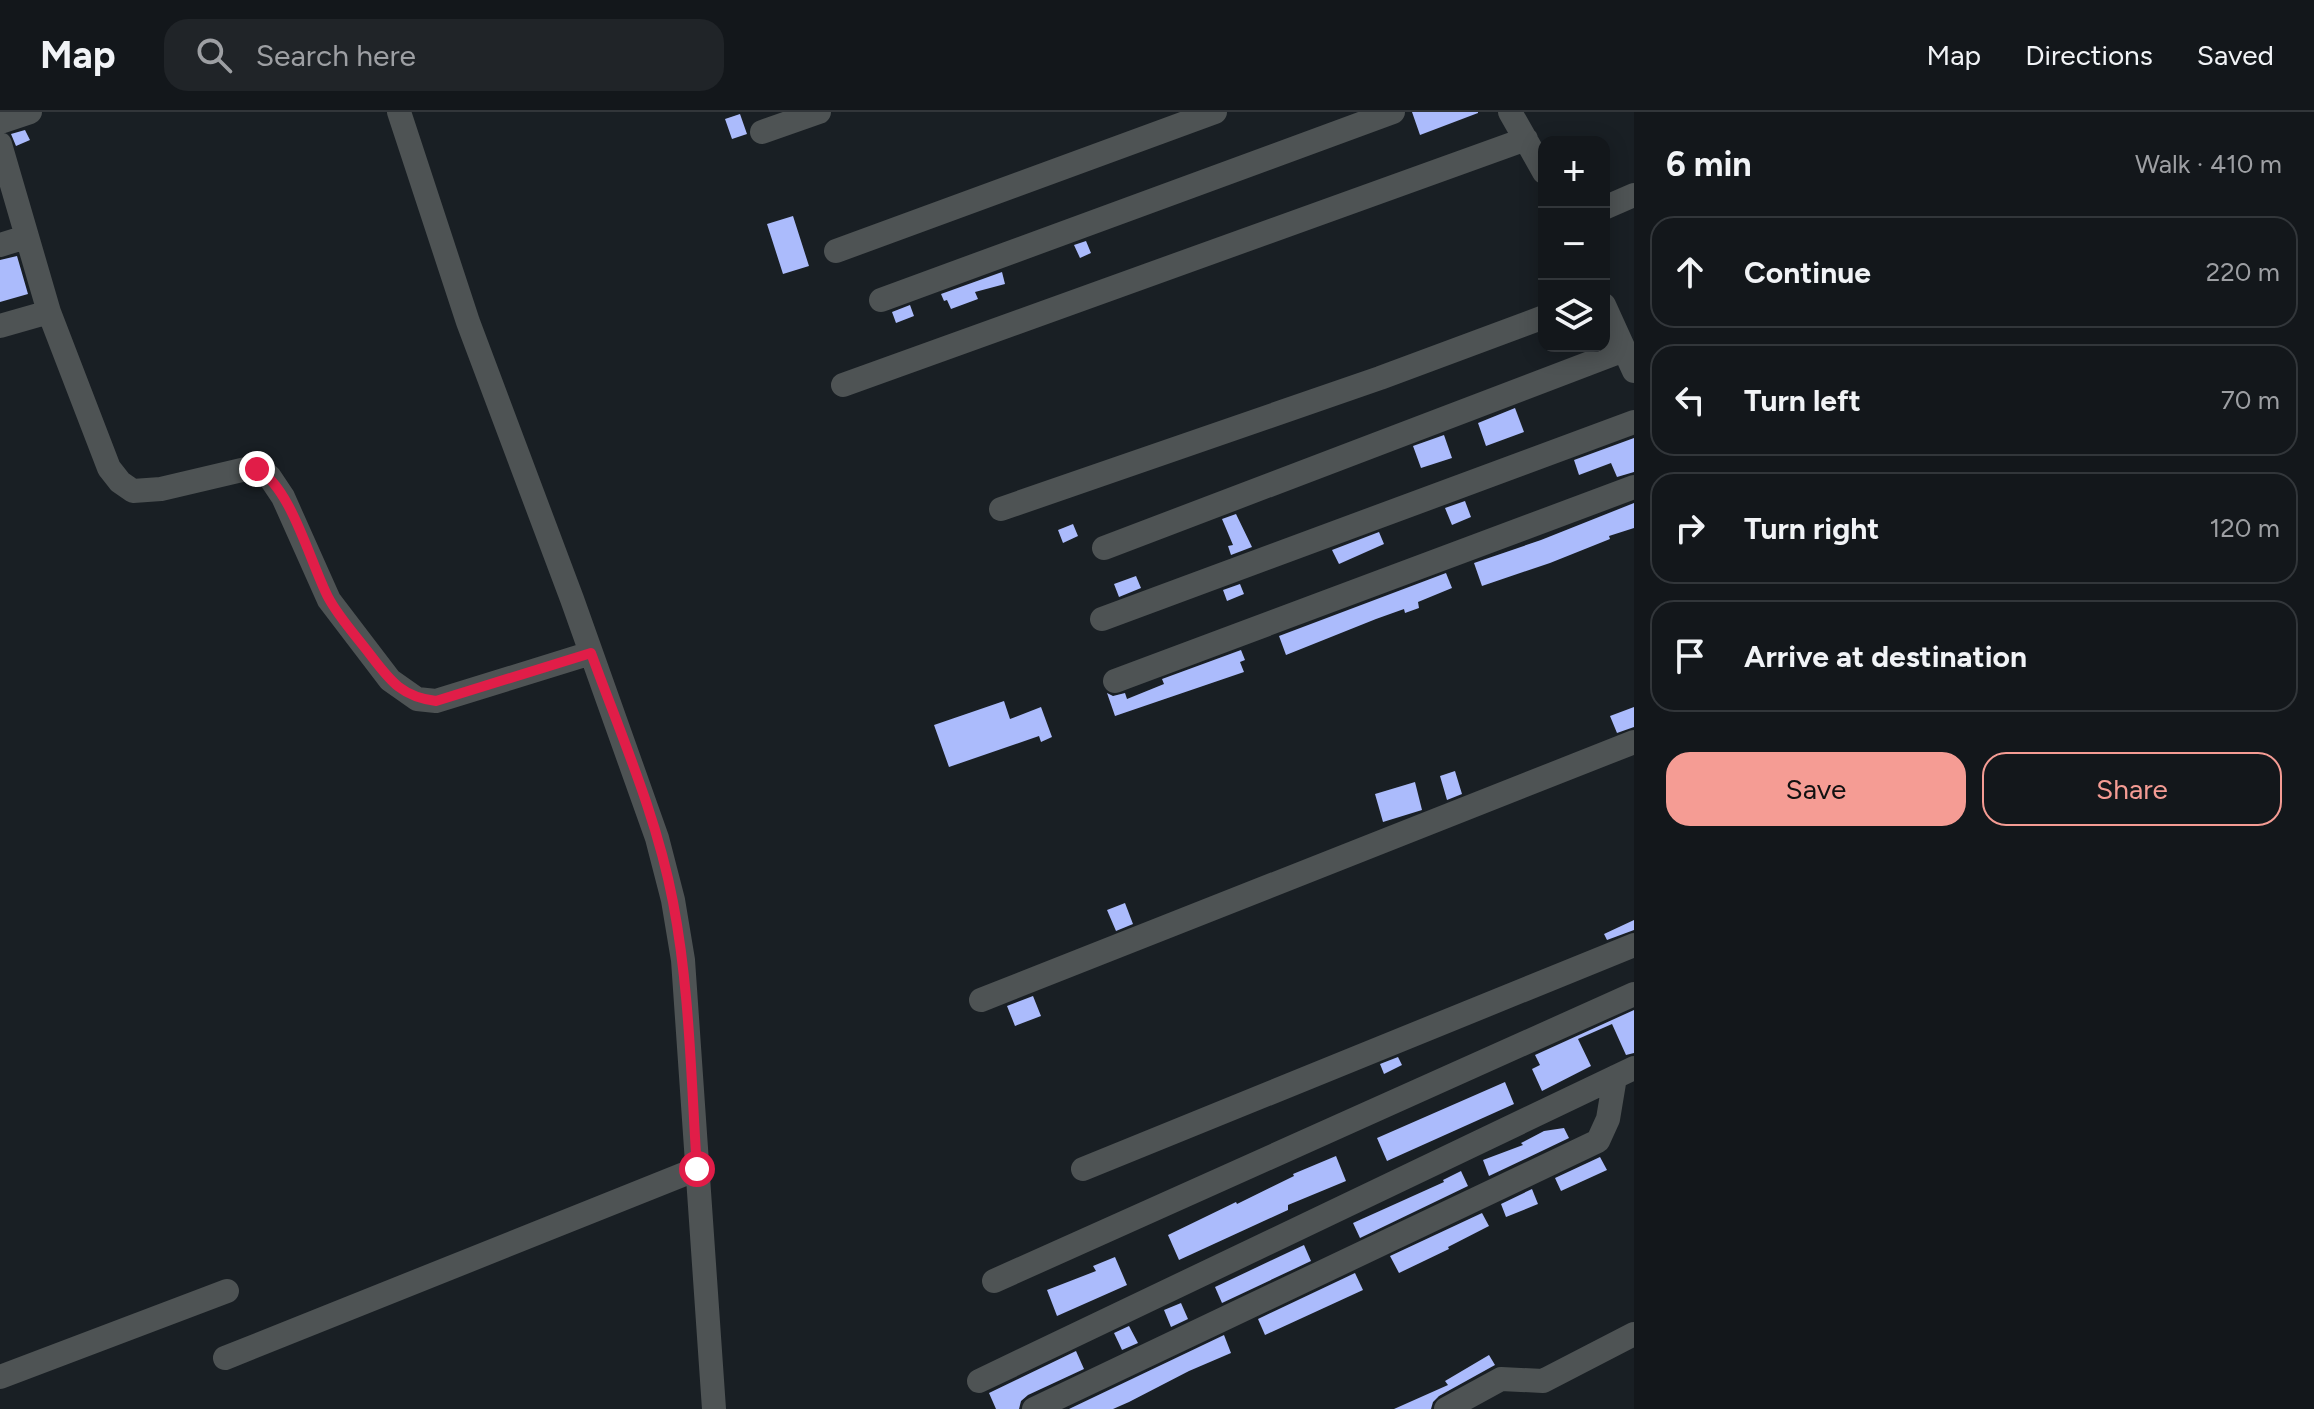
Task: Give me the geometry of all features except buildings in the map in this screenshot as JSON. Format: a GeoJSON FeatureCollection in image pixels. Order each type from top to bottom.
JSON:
{"type":"FeatureCollection","features":[{"type":"Feature","properties":{"kind":"street"},"geometry":{"type":"LineString","coordinates":[[0,122],[30,112]]}},
{"type":"Feature","properties":{"kind":"street"},"geometry":{"type":"LineString","coordinates":[[399,112],[468,322],[657,838],[673,900],[683,960],[714,1409]]}},
{"type":"Feature","properties":{"kind":"street"},"geometry":{"type":"LineString","coordinates":[[762,132],[819,112]]}},
{"type":"Feature","properties":{"kind":"street"},"geometry":{"type":"LineString","coordinates":[[836,251],[1215,112]]}},
{"type":"Feature","properties":{"kind":"street"},"geometry":{"type":"LineString","coordinates":[[881,300],[1393,112]]}},
{"type":"Feature","properties":{"kind":"street"},"geometry":{"type":"LineString","coordinates":[[1510,112],[1538,161]]}},
{"type":"Feature","properties":{"kind":"street"},"geometry":{"type":"LineString","coordinates":[[843,385],[1526,139]]}},
{"type":"Feature","properties":{"kind":"street"},"geometry":{"type":"LineString","coordinates":[[0,144],[4,177],[49,312],[109,468],[120,482],[133,491],[161,489],[246,469],[257,469],[269,476],[283,497],[329,600],[390,680],[417,699],[436,701],[591,653]]}},
{"type":"Feature","properties":{"kind":"street"},"geometry":{"type":"LineString","coordinates":[[1610,205],[1634,195]]}},
{"type":"Feature","properties":{"kind":"street"},"geometry":{"type":"LineString","coordinates":[[0,245],[26,237]]}},
{"type":"Feature","properties":{"kind":"street"},"geometry":{"type":"LineString","coordinates":[[0,326],[49,312]]}},
{"type":"Feature","properties":{"kind":"street"},"geometry":{"type":"LineString","coordinates":[[1104,548],[1629,361],[1610,318]]}},
{"type":"Feature","properties":{"kind":"street"},"geometry":{"type":"LineString","coordinates":[[1001,509],[1366,383],[1538,319]]}},
{"type":"Feature","properties":{"kind":"street"},"geometry":{"type":"LineString","coordinates":[[1102,619],[1634,422]]}},
{"type":"Feature","properties":{"kind":"street"},"geometry":{"type":"LineString","coordinates":[[1115,681],[1634,487]]}},
{"type":"Feature","properties":{"kind":"street"},"geometry":{"type":"LineString","coordinates":[[981,1000],[1634,742]]}},
{"type":"Feature","properties":{"kind":"street"},"geometry":{"type":"LineString","coordinates":[[1083,1169],[1634,945]]}},
{"type":"Feature","properties":{"kind":"street"},"geometry":{"type":"LineString","coordinates":[[994,1281],[1634,994]]}},
{"type":"Feature","properties":{"kind":"street"},"geometry":{"type":"LineString","coordinates":[[979,1381],[1624,1072]]}},
{"type":"Feature","properties":{"kind":"street"},"geometry":{"type":"LineString","coordinates":[[1034,1409],[1598,1141],[1624,1072]]}},
{"type":"Feature","properties":{"kind":"street"},"geometry":{"type":"LineString","coordinates":[[225,1358],[697,1169]]}},
{"type":"Feature","properties":{"kind":"street"},"geometry":{"type":"LineString","coordinates":[[0,1377],[227,1291]]}},
{"type":"Feature","properties":{"kind":"street"},"geometry":{"type":"LineString","coordinates":[[1446,1409],[1501,1379],[1543,1381],[1634,1334]]}},
{"type":"Feature","properties":{"kind":"route"},"geometry":{"type":"LineString","coordinates":[[257,469],[269,476],[283,497],[329,600],[390,680],[417,699],[436,701],[591,653],[657,838],[673,900],[683,960],[697,1169]]}}]}
